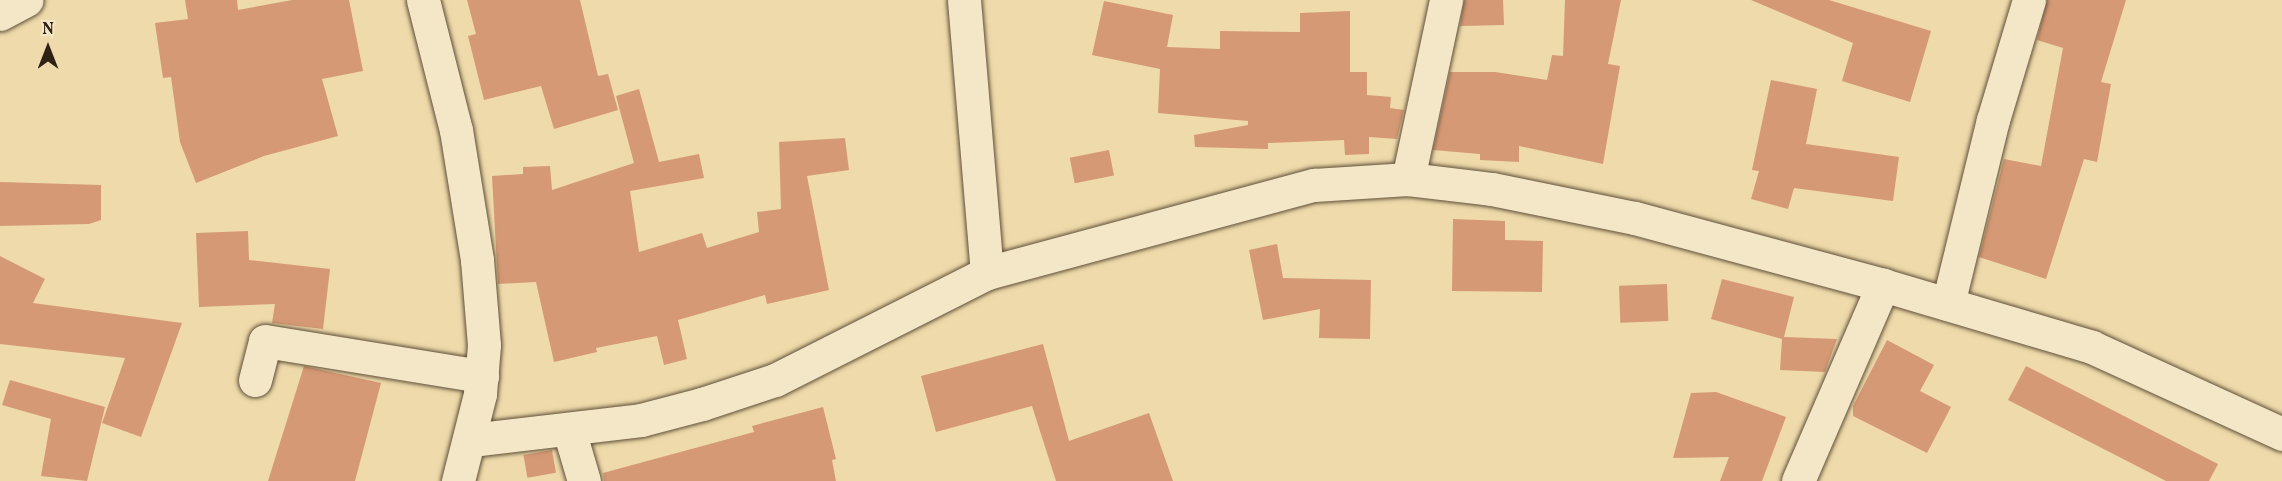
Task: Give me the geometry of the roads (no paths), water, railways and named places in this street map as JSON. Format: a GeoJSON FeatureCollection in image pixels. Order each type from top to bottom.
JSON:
{"type":"FeatureCollection","features":[{"type":"Feature","properties":{"kind":"street"},"geometry":{"type":"LineString","coordinates":[[0,14],[26,0]]}},
{"type":"Feature","properties":{"kind":"street"},"geometry":{"type":"LineString","coordinates":[[423,0],[456,130],[477,260],[484,345],[482,376],[471,440],[458,481]]}},
{"type":"Feature","properties":{"kind":"street"},"geometry":{"type":"LineString","coordinates":[[964,0],[987,273]]}},
{"type":"Feature","properties":{"kind":"street"},"geometry":{"type":"LineString","coordinates":[[1408,179],[1446,0]]}},
{"type":"Feature","properties":{"kind":"street"},"geometry":{"type":"LineString","coordinates":[[1948,304],[1993,120],[2028,0]]}},
{"type":"Feature","properties":{"kind":"street"},"geometry":{"type":"LineString","coordinates":[[471,440],[640,420],[775,380],[987,273],[1187,222],[1254,199],[1314,185],[1408,179],[1492,189],[1635,218],[1883,285],[2092,348],[2282,434]]}},
{"type":"Feature","properties":{"kind":"street"},"geometry":{"type":"LineString","coordinates":[[1798,481],[1883,285]]}},
{"type":"Feature","properties":{"kind":"street"},"geometry":{"type":"LineString","coordinates":[[255,380],[266,341],[482,376]]}},
{"type":"Feature","properties":{"kind":"street"},"geometry":{"type":"LineString","coordinates":[[569,430],[584,481]]}}]}
